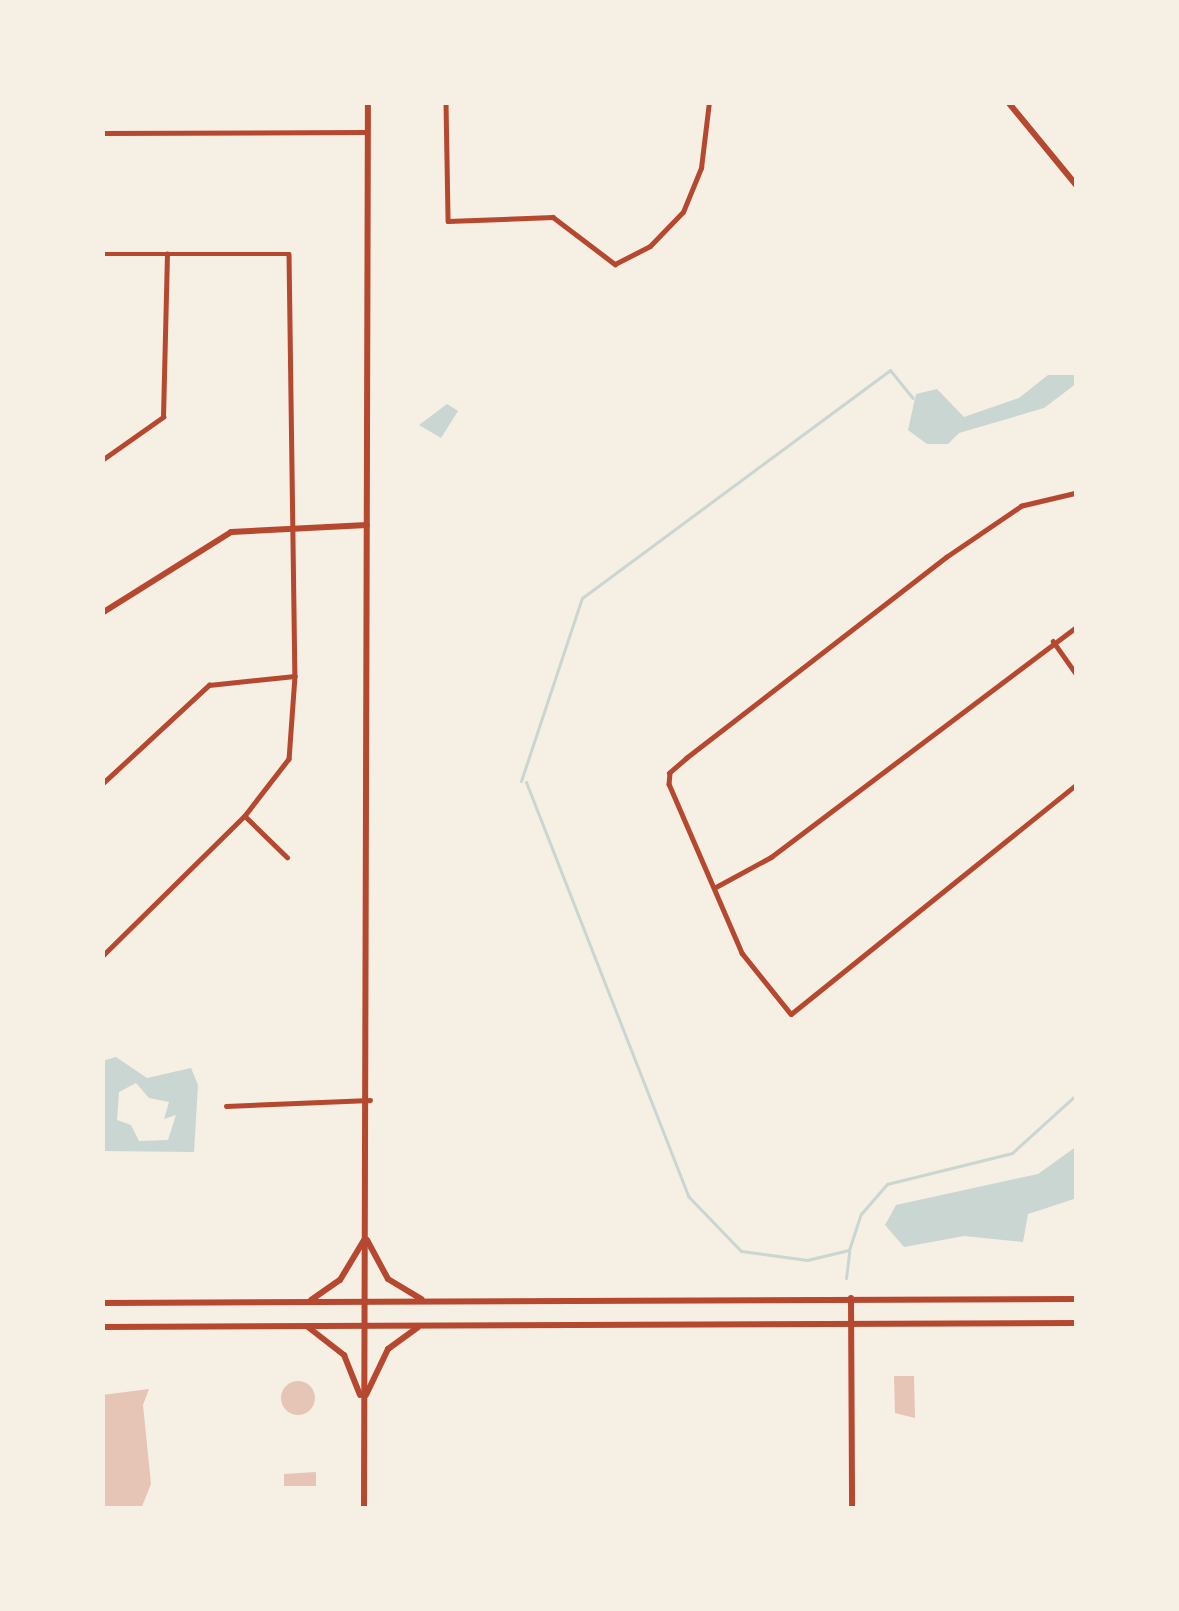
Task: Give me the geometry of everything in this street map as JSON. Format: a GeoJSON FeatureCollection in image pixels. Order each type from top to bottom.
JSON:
{"type":"FeatureCollection","features":[{"type":"Feature","properties":{"kind":"main road"},"geometry":{"type":"LineString","coordinates":[[364,1509],[363,1325],[370,1100],[368,102]]}},
{"type":"Feature","properties":{"kind":"main road"},"geometry":{"type":"LineString","coordinates":[[1008,102],[1077,186]]}},
{"type":"Feature","properties":{"kind":"main road"},"geometry":{"type":"LineString","coordinates":[[102,613],[231,532],[292,525],[367,525]]}},
{"type":"Feature","properties":{"kind":"main road"},"geometry":{"type":"LineString","coordinates":[[366,1237],[388,1279],[424,1301]]}},
{"type":"Feature","properties":{"kind":"main road"},"geometry":{"type":"LineString","coordinates":[[304,1302],[340,1280],[366,1237]]}},
{"type":"Feature","properties":{"kind":"main road"},"geometry":{"type":"LineString","coordinates":[[851,1298],[852,1509]]}},
{"type":"Feature","properties":{"kind":"main road"},"geometry":{"type":"LineString","coordinates":[[102,1303],[1077,1299]]}},
{"type":"Feature","properties":{"kind":"main road"},"geometry":{"type":"LineString","coordinates":[[102,1327],[1077,1323]]}},
{"type":"Feature","properties":{"kind":"main road"},"geometry":{"type":"LineString","coordinates":[[305,1325],[344,1355],[363,1411]]}},
{"type":"Feature","properties":{"kind":"main road"},"geometry":{"type":"LineString","coordinates":[[363,1411],[388,1349],[423,1325]]}},
{"type":"Feature","properties":{"kind":"street"},"geometry":{"type":"LineString","coordinates":[[446,102],[448,221],[553,217],[572,224],[601,261],[615,264],[650,246],[683,212],[701,168],[709,102]]}},
{"type":"Feature","properties":{"kind":"street"},"geometry":{"type":"LineString","coordinates":[[102,133],[368,132]]}},
{"type":"Feature","properties":{"kind":"street"},"geometry":{"type":"LineString","coordinates":[[102,254],[289,254],[295,676],[289,759],[245,816],[102,956]]}},
{"type":"Feature","properties":{"kind":"street"},"geometry":{"type":"LineString","coordinates":[[102,460],[163,417],[167,254]]}},
{"type":"Feature","properties":{"kind":"street"},"geometry":{"type":"LineString","coordinates":[[1077,493],[1022,506],[947,557],[670,772],[742,953],[791,1015],[1077,784]]}},
{"type":"Feature","properties":{"kind":"street"},"geometry":{"type":"LineString","coordinates":[[714,888],[771,857],[1077,626]]}},
{"type":"Feature","properties":{"kind":"street"},"geometry":{"type":"LineString","coordinates":[[1053,640],[1077,675]]}},
{"type":"Feature","properties":{"kind":"street"},"geometry":{"type":"LineString","coordinates":[[102,784],[209,685],[295,676]]}},
{"type":"Feature","properties":{"kind":"street"},"geometry":{"type":"LineString","coordinates":[[245,816],[287,857]]}},
{"type":"Feature","properties":{"kind":"street"},"geometry":{"type":"LineString","coordinates":[[226,1106],[370,1100]]}},
{"type":"Feature","properties":{"kind":"shaded area"},"geometry":{"type":"Polygon","coordinates":[[[1048,375],[1077,375],[1077,383],[1044,408],[959,433],[948,444],[927,444],[908,430],[916,394],[937,389],[964,417],[1019,398],[1048,375]]]}},
{"type":"Feature","properties":{"kind":"shaded area"},"geometry":{"type":"Polygon","coordinates":[[[447,404],[458,411],[441,438],[419,425],[447,404]]]}},
{"type":"Feature","properties":{"kind":"shaded area"},"geometry":{"type":"Polygon","coordinates":[[[116,1057],[147,1078],[191,1068],[198,1085],[194,1152],[102,1151],[102,1061],[116,1057]],[[136,1083],[119,1092],[117,1120],[131,1125],[139,1141],[168,1140],[176,1115],[164,1119],[169,1102],[149,1098],[136,1083]]]}},
{"type":"Feature","properties":{"kind":"shaded area"},"geometry":{"type":"Polygon","coordinates":[[[1077,1146],[1077,1198],[1028,1214],[1023,1242],[964,1236],[904,1247],[885,1225],[896,1205],[1038,1174],[1077,1146]]]}},
{"type":"Feature","properties":{"kind":"building"},"geometry":{"type":"Polygon","coordinates":[[[894,1376],[914,1376],[915,1418],[895,1413],[894,1376]]]}},
{"type":"Feature","properties":{"kind":"building"},"geometry":{"type":"Polygon","coordinates":[[[298,1381],[310,1386],[315,1398],[310,1410],[298,1415],[286,1410],[281,1398],[286,1386],[298,1381]]]}},
{"type":"Feature","properties":{"kind":"building"},"geometry":{"type":"Polygon","coordinates":[[[149,1389],[143,1405],[151,1484],[141,1509],[102,1509],[102,1395],[149,1389]]]}},
{"type":"Feature","properties":{"kind":"building"},"geometry":{"type":"Polygon","coordinates":[[[316,1472],[316,1486],[284,1486],[284,1474],[316,1472]]]}},
{"type":"Feature","properties":{"kind":"waterway"},"geometry":{"type":"LineString","coordinates":[[521,781],[582,598],[890,370],[913,398]]}},
{"type":"Feature","properties":{"kind":"waterway"},"geometry":{"type":"LineString","coordinates":[[526,782],[688,1196],[741,1251],[807,1260],[849,1250],[861,1214],[887,1184],[1012,1153],[1077,1094]]}},
{"type":"Feature","properties":{"kind":"waterway"},"geometry":{"type":"LineString","coordinates":[[846,1278],[849,1252]]}}]}
